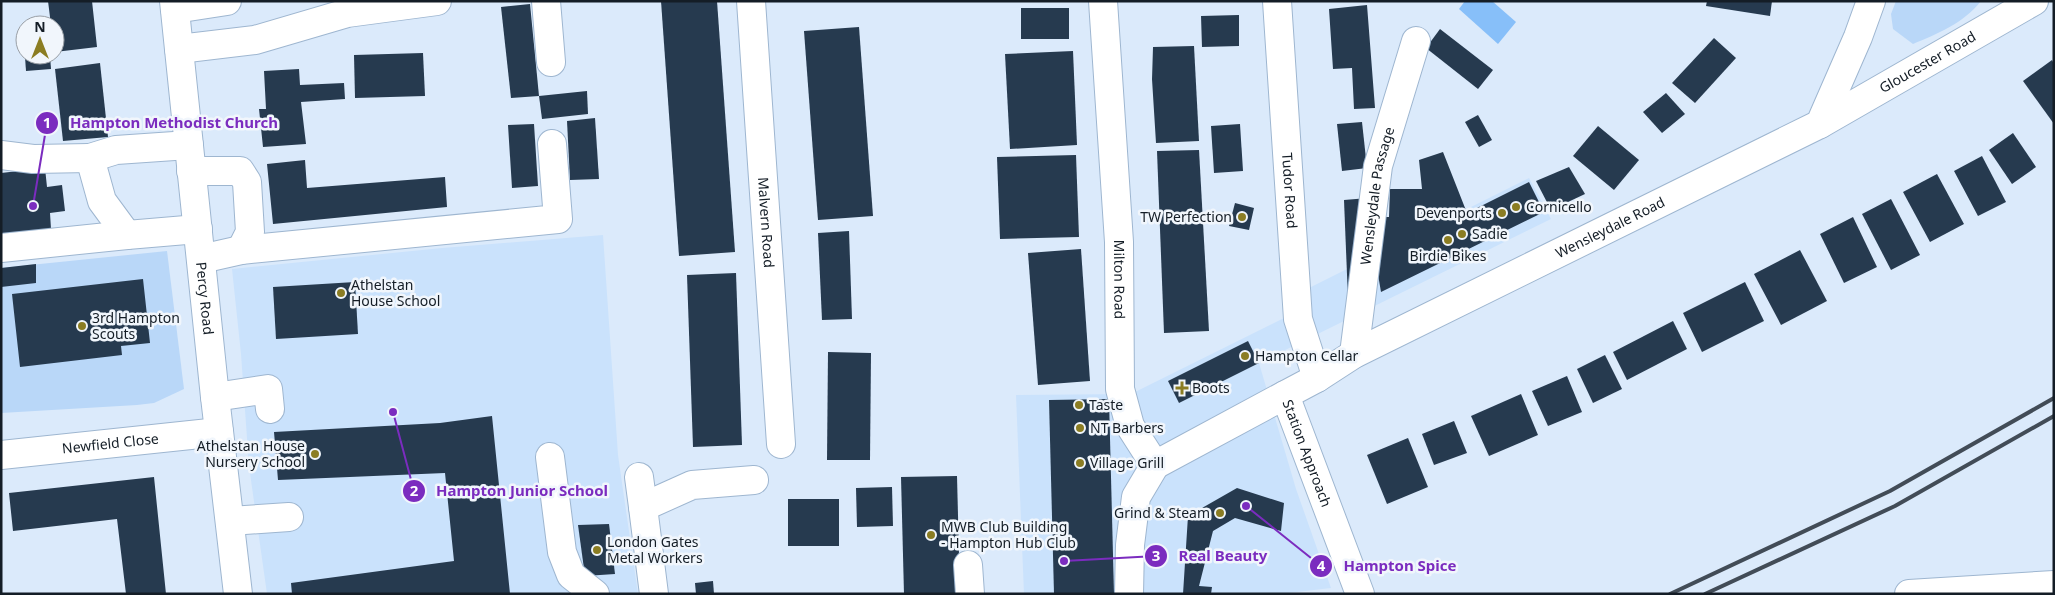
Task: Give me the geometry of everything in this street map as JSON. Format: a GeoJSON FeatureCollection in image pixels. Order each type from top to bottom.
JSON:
{"type":"FeatureCollection","features":[{"type":"Feature","properties":{"kind":"street"},"geometry":{"type":"LineString","coordinates":[[175,5],[227,1]]}},
{"type":"Feature","properties":{"kind":"street"},"geometry":{"type":"LineString","coordinates":[[179,50],[255,40],[347,13],[437,1]]}},
{"type":"Feature","properties":{"kind":"street"},"geometry":{"type":"LineString","coordinates":[[546,1],[551,62]]}},
{"type":"Feature","properties":{"kind":"street","name":"Malvern Road"},"geometry":{"type":"LineString","coordinates":[[750,1],[781,444]]}},
{"type":"Feature","properties":{"kind":"street","name":"Milton Road"},"geometry":{"type":"LineString","coordinates":[[1102,1],[1118,242],[1120,389],[1130,426],[1154,465]]}},
{"type":"Feature","properties":{"kind":"street","name":"Tudor Road"},"geometry":{"type":"LineString","coordinates":[[1277,1],[1298,319],[1317,378]]}},
{"type":"Feature","properties":{"kind":"street"},"geometry":{"type":"LineString","coordinates":[[1820,124],[1858,37],[1871,1]]}},
{"type":"Feature","properties":{"kind":"street","name":"Gloucester Road"},"geometry":{"type":"LineString","coordinates":[[1820,124],[2034,1]]}},
{"type":"Feature","properties":{"kind":"street","name":"Percy Road"},"geometry":{"type":"LineString","coordinates":[[175,5],[215,397],[238,594]]}},
{"type":"Feature","properties":{"kind":"street","name":"Wensleydale Passage"},"geometry":{"type":"LineString","coordinates":[[1354,354],[1378,166],[1416,41]]}},
{"type":"Feature","properties":{"kind":"street","name":"Wensleydale Road"},"geometry":{"type":"LineString","coordinates":[[1285,395],[1317,378],[1354,354],[1820,124]]}},
{"type":"Feature","properties":{"kind":"street"},"geometry":{"type":"LineString","coordinates":[[202,259],[241,250],[558,219],[552,144]]}},
{"type":"Feature","properties":{"kind":"street"},"geometry":{"type":"LineString","coordinates":[[1,155],[33,159],[90,158],[116,150],[190,158],[240,171],[247,182],[250,232],[241,250]]}},
{"type":"Feature","properties":{"kind":"street"},"geometry":{"type":"LineString","coordinates":[[90,158],[102,201],[127,235]]}},
{"type":"Feature","properties":{"kind":"street"},"geometry":{"type":"LineString","coordinates":[[1,248],[198,229]]}},
{"type":"Feature","properties":{"kind":"street"},"geometry":{"type":"LineString","coordinates":[[215,397],[268,389],[270,409]]}},
{"type":"Feature","properties":{"kind":"street","name":"Station Approach"},"geometry":{"type":"LineString","coordinates":[[1154,465],[1285,395],[1360,594]]}},
{"type":"Feature","properties":{"kind":"street","name":"Newfield Close"},"geometry":{"type":"LineString","coordinates":[[1,455],[219,432]]}},
{"type":"Feature","properties":{"kind":"street"},"geometry":{"type":"LineString","coordinates":[[550,457],[562,552],[571,575],[594,594]]}},
{"type":"Feature","properties":{"kind":"street"},"geometry":{"type":"LineString","coordinates":[[1129,594],[1130,545],[1136,497],[1154,465]]}},
{"type":"Feature","properties":{"kind":"street"},"geometry":{"type":"LineString","coordinates":[[639,477],[654,594]]}},
{"type":"Feature","properties":{"kind":"street"},"geometry":{"type":"LineString","coordinates":[[643,507],[692,485],[754,480]]}},
{"type":"Feature","properties":{"kind":"street"},"geometry":{"type":"LineString","coordinates":[[230,521],[289,517]]}},
{"type":"Feature","properties":{"kind":"street"},"geometry":{"type":"LineString","coordinates":[[968,565],[970,594]]}},
{"type":"Feature","properties":{"kind":"street"},"geometry":{"type":"LineString","coordinates":[[1910,594],[2054,585]]}},
{"type":"Feature","properties":{"kind":"shaded area"},"geometry":{"type":"Polygon","coordinates":[[[1896,1],[1981,1],[1967,16],[1958,22],[1941,32],[1913,44],[1893,29],[1891,14],[1896,1]]]}},
{"type":"Feature","properties":{"kind":"shaded area"},"geometry":{"type":"Polygon","coordinates":[[[1529,178],[1551,219],[1259,363],[1296,489],[1331,588],[1280,594],[1024,594],[1016,395],[1131,394],[1312,304],[1309,288],[1529,178]]]}},
{"type":"Feature","properties":{"kind":"shaded area"},"geometry":{"type":"Polygon","coordinates":[[[603,235],[618,455],[638,594],[267,594],[249,466],[241,354],[232,269],[442,248],[603,235]]]}},
{"type":"Feature","properties":{"kind":"shaded area"},"geometry":{"type":"Polygon","coordinates":[[[167,251],[184,389],[154,403],[1,413],[1,268],[167,251]]]}},
{"type":"Feature","properties":{"kind":"water"},"geometry":{"type":"Polygon","coordinates":[[[1465,1],[1492,1],[1516,22],[1498,44],[1459,9],[1465,1]]]}},
{"type":"Feature","properties":{"kind":"building"},"geometry":{"type":"Polygon","coordinates":[[[48,1],[92,1],[97,47],[65,51],[65,15],[50,15],[48,1]]]}},
{"type":"Feature","properties":{"kind":"building"},"geometry":{"type":"Polygon","coordinates":[[[661,1],[717,1],[735,252],[679,256],[661,1]]]}},
{"type":"Feature","properties":{"kind":"building"},"geometry":{"type":"Polygon","coordinates":[[[1707,1],[1772,1],[1770,16],[1706,6],[1707,1]]]}},
{"type":"Feature","properties":{"kind":"building"},"geometry":{"type":"Polygon","coordinates":[[[530,4],[539,96],[511,98],[501,7],[530,4]]]}},
{"type":"Feature","properties":{"kind":"building"},"geometry":{"type":"Polygon","coordinates":[[[1367,5],[1375,108],[1354,109],[1352,68],[1333,69],[1329,9],[1367,5]]]}},
{"type":"Feature","properties":{"kind":"building"},"geometry":{"type":"Polygon","coordinates":[[[1021,8],[1069,8],[1069,39],[1021,39],[1021,8]]]}},
{"type":"Feature","properties":{"kind":"building"},"geometry":{"type":"Polygon","coordinates":[[[1239,15],[1239,46],[1202,47],[1201,16],[1239,15]]]}},
{"type":"Feature","properties":{"kind":"building"},"geometry":{"type":"Polygon","coordinates":[[[859,27],[873,216],[818,220],[804,31],[859,27]]]}},
{"type":"Feature","properties":{"kind":"building"},"geometry":{"type":"Polygon","coordinates":[[[1440,29],[1493,70],[1478,89],[1426,48],[1440,29]]]}},
{"type":"Feature","properties":{"kind":"building"},"geometry":{"type":"Polygon","coordinates":[[[1714,38],[1736,58],[1695,103],[1672,83],[1714,38]]]}},
{"type":"Feature","properties":{"kind":"building"},"geometry":{"type":"Polygon","coordinates":[[[1194,46],[1199,141],[1156,143],[1152,79],[1153,47],[1194,46]]]}},
{"type":"Feature","properties":{"kind":"building"},"geometry":{"type":"Polygon","coordinates":[[[1073,51],[1077,145],[1010,149],[1005,54],[1073,51]]]}},
{"type":"Feature","properties":{"kind":"building"},"geometry":{"type":"Polygon","coordinates":[[[423,53],[425,96],[355,98],[354,55],[423,53]]]}},
{"type":"Feature","properties":{"kind":"building"},"geometry":{"type":"Polygon","coordinates":[[[2052,60],[2054,64],[2054,124],[2023,81],[2052,60]]]}},
{"type":"Feature","properties":{"kind":"building"},"geometry":{"type":"Polygon","coordinates":[[[100,63],[108,137],[63,141],[55,69],[100,63]]]}},
{"type":"Feature","properties":{"kind":"building"},"geometry":{"type":"Polygon","coordinates":[[[26,65],[51,65],[51,69],[26,71],[26,65]]]}},
{"type":"Feature","properties":{"kind":"building"},"geometry":{"type":"Polygon","coordinates":[[[299,69],[300,85],[344,83],[345,99],[301,102],[306,144],[263,147],[259,109],[266,109],[264,71],[299,69]]]}},
{"type":"Feature","properties":{"kind":"building"},"geometry":{"type":"Polygon","coordinates":[[[587,91],[588,114],[542,119],[539,96],[587,91]]]}},
{"type":"Feature","properties":{"kind":"building"},"geometry":{"type":"Polygon","coordinates":[[[1666,93],[1685,114],[1662,133],[1643,112],[1666,93]]]}},
{"type":"Feature","properties":{"kind":"building"},"geometry":{"type":"Polygon","coordinates":[[[1478,115],[1492,140],[1479,147],[1465,122],[1478,115]]]}},
{"type":"Feature","properties":{"kind":"building"},"geometry":{"type":"Polygon","coordinates":[[[595,118],[599,179],[570,180],[567,121],[595,118]]]}},
{"type":"Feature","properties":{"kind":"building"},"geometry":{"type":"Polygon","coordinates":[[[1362,122],[1367,168],[1342,171],[1337,124],[1362,122]]]}},
{"type":"Feature","properties":{"kind":"building"},"geometry":{"type":"Polygon","coordinates":[[[534,124],[538,186],[512,188],[508,125],[534,124]]]}},
{"type":"Feature","properties":{"kind":"building"},"geometry":{"type":"Polygon","coordinates":[[[1240,124],[1243,171],[1214,173],[1211,126],[1240,124]]]}},
{"type":"Feature","properties":{"kind":"building"},"geometry":{"type":"Polygon","coordinates":[[[1598,126],[1639,160],[1614,190],[1573,156],[1598,126]]]}},
{"type":"Feature","properties":{"kind":"building"},"geometry":{"type":"Polygon","coordinates":[[[2013,133],[2036,167],[2012,184],[1989,150],[2013,133]]]}},
{"type":"Feature","properties":{"kind":"building"},"geometry":{"type":"Polygon","coordinates":[[[1199,150],[1209,331],[1164,333],[1157,151],[1199,150]]]}},
{"type":"Feature","properties":{"kind":"building"},"geometry":{"type":"Polygon","coordinates":[[[1443,152],[1467,213],[1529,182],[1544,212],[1381,292],[1375,257],[1380,217],[1389,217],[1390,189],[1422,189],[1419,160],[1443,152]]]}},
{"type":"Feature","properties":{"kind":"building"},"geometry":{"type":"Polygon","coordinates":[[[1076,155],[1079,237],[1000,239],[997,157],[1076,155]]]}},
{"type":"Feature","properties":{"kind":"building"},"geometry":{"type":"Polygon","coordinates":[[[1982,156],[2006,202],[1978,216],[1954,171],[1982,156]]]}},
{"type":"Feature","properties":{"kind":"building"},"geometry":{"type":"Polygon","coordinates":[[[305,160],[307,188],[445,177],[447,207],[273,224],[267,164],[305,160]]]}},
{"type":"Feature","properties":{"kind":"building"},"geometry":{"type":"Polygon","coordinates":[[[1569,167],[1585,194],[1551,210],[1536,181],[1569,167]]]}},
{"type":"Feature","properties":{"kind":"building"},"geometry":{"type":"Polygon","coordinates":[[[45,168],[47,187],[62,185],[65,211],[50,213],[51,229],[1,234],[1,173],[45,168]]]}},
{"type":"Feature","properties":{"kind":"building"},"geometry":{"type":"Polygon","coordinates":[[[1937,174],[1964,224],[1930,242],[1903,192],[1937,174]]]}},
{"type":"Feature","properties":{"kind":"building"},"geometry":{"type":"Polygon","coordinates":[[[1368,198],[1348,299],[1344,200],[1368,198]]]}},
{"type":"Feature","properties":{"kind":"building"},"geometry":{"type":"Polygon","coordinates":[[[1891,199],[1920,255],[1891,270],[1862,214],[1891,199]]]}},
{"type":"Feature","properties":{"kind":"building","name":"TW Perfection"},"geometry":{"type":"Polygon","coordinates":[[[1235,203],[1254,208],[1249,230],[1229,226],[1235,203]]]}},
{"type":"Feature","properties":{"kind":"building"},"geometry":{"type":"Polygon","coordinates":[[[1853,217],[1877,267],[1844,283],[1820,234],[1853,217]]]}},
{"type":"Feature","properties":{"kind":"building"},"geometry":{"type":"Polygon","coordinates":[[[849,231],[852,319],[822,320],[818,233],[849,231]]]}},
{"type":"Feature","properties":{"kind":"building"},"geometry":{"type":"Polygon","coordinates":[[[1081,249],[1090,381],[1038,385],[1028,253],[1081,249]]]}},
{"type":"Feature","properties":{"kind":"building"},"geometry":{"type":"Polygon","coordinates":[[[1800,250],[1827,301],[1781,325],[1754,274],[1800,250]]]}},
{"type":"Feature","properties":{"kind":"building"},"geometry":{"type":"Polygon","coordinates":[[[36,264],[36,283],[1,287],[1,268],[36,264]]]}},
{"type":"Feature","properties":{"kind":"building"},"geometry":{"type":"Polygon","coordinates":[[[736,273],[742,445],[693,447],[687,275],[736,273]]]}},
{"type":"Feature","properties":{"kind":"building","name":"3rd Hampton Scouts"},"geometry":{"type":"Polygon","coordinates":[[[143,279],[150,343],[121,346],[122,355],[20,367],[12,294],[143,279]]]}},
{"type":"Feature","properties":{"kind":"building"},"geometry":{"type":"Polygon","coordinates":[[[355,282],[358,334],[276,339],[273,287],[355,282]]]}},
{"type":"Feature","properties":{"kind":"building"},"geometry":{"type":"Polygon","coordinates":[[[1745,282],[1764,321],[1702,352],[1683,313],[1745,282]]]}},
{"type":"Feature","properties":{"kind":"building"},"geometry":{"type":"Polygon","coordinates":[[[1673,321],[1687,349],[1627,380],[1613,352],[1673,321]]]}},
{"type":"Feature","properties":{"kind":"building"},"geometry":{"type":"Polygon","coordinates":[[[1248,341],[1259,363],[1179,403],[1168,381],[1248,341]]]}},
{"type":"Feature","properties":{"kind":"building"},"geometry":{"type":"Polygon","coordinates":[[[828,352],[871,353],[870,460],[827,460],[828,352]]]}},
{"type":"Feature","properties":{"kind":"building"},"geometry":{"type":"Polygon","coordinates":[[[1605,355],[1622,389],[1593,403],[1577,369],[1605,355]]]}},
{"type":"Feature","properties":{"kind":"building"},"geometry":{"type":"Polygon","coordinates":[[[1567,376],[1582,412],[1548,426],[1532,391],[1567,376]]]}},
{"type":"Feature","properties":{"kind":"building"},"geometry":{"type":"Polygon","coordinates":[[[1521,394],[1538,435],[1489,456],[1471,416],[1521,394]]]}},
{"type":"Feature","properties":{"kind":"building"},"geometry":{"type":"Polygon","coordinates":[[[1109,399],[1114,594],[1054,594],[1049,400],[1109,399]]]}},
{"type":"Feature","properties":{"kind":"building"},"geometry":{"type":"Polygon","coordinates":[[[492,416],[510,594],[292,594],[291,583],[454,561],[445,473],[278,480],[274,432],[440,423],[492,416]]]}},
{"type":"Feature","properties":{"kind":"building"},"geometry":{"type":"Polygon","coordinates":[[[1454,421],[1467,453],[1434,465],[1422,434],[1454,421]]]}},
{"type":"Feature","properties":{"kind":"building"},"geometry":{"type":"Polygon","coordinates":[[[1408,438],[1428,487],[1387,504],[1367,455],[1408,438]]]}},
{"type":"Feature","properties":{"kind":"building","name":"MWB Club Building - Hampton Hub Club"},"geometry":{"type":"Polygon","coordinates":[[[957,476],[960,594],[904,594],[901,477],[957,476]]]}},
{"type":"Feature","properties":{"kind":"building"},"geometry":{"type":"Polygon","coordinates":[[[154,477],[166,594],[126,594],[117,519],[13,531],[9,493],[154,477]]]}},
{"type":"Feature","properties":{"kind":"building"},"geometry":{"type":"Polygon","coordinates":[[[892,487],[893,526],[857,527],[856,488],[892,487]]]}},
{"type":"Feature","properties":{"kind":"building"},"geometry":{"type":"Polygon","coordinates":[[[1237,488],[1284,503],[1281,531],[1235,518],[1213,531],[1199,586],[1212,587],[1211,594],[1183,594],[1188,516],[1237,488]]]}},
{"type":"Feature","properties":{"kind":"building"},"geometry":{"type":"Polygon","coordinates":[[[788,499],[839,499],[839,546],[788,546],[788,499]]]}},
{"type":"Feature","properties":{"kind":"building","name":"London Gates Metal Workers"},"geometry":{"type":"Polygon","coordinates":[[[609,524],[615,574],[585,576],[578,525],[609,524]]]}},
{"type":"Feature","properties":{"kind":"building"},"geometry":{"type":"Polygon","coordinates":[[[713,581],[714,594],[696,594],[695,583],[713,581]]]}},
{"type":"Feature","properties":{"kind":"railway"},"geometry":{"type":"LineString","coordinates":[[1670,594],[1890,491],[2054,398]]}},
{"type":"Feature","properties":{"kind":"railway"},"geometry":{"type":"LineString","coordinates":[[1705,594],[1895,506],[2054,416]]}},
{"type":"Feature","properties":{"kind":"place","name":"Hampton Methodist Church"},"geometry":{"type":"Point","coordinates":[33,206]}},
{"type":"Feature","properties":{"kind":"place","name":"Cornicello"},"geometry":{"type":"Point","coordinates":[1516,207]}},
{"type":"Feature","properties":{"kind":"place","name":"Devenports"},"geometry":{"type":"Point","coordinates":[1502,213]}},
{"type":"Feature","properties":{"kind":"place","name":"TW Perfection"},"geometry":{"type":"Point","coordinates":[1242,217]}},
{"type":"Feature","properties":{"kind":"place","name":"Sadie"},"geometry":{"type":"Point","coordinates":[1462,234]}},
{"type":"Feature","properties":{"kind":"place","name":"Birdie Bikes"},"geometry":{"type":"Point","coordinates":[1448,240]}},
{"type":"Feature","properties":{"kind":"place","name":"Athelstan House School"},"geometry":{"type":"Point","coordinates":[341,293]}},
{"type":"Feature","properties":{"kind":"place","name":"3rd Hampton Scouts"},"geometry":{"type":"Point","coordinates":[82,326]}},
{"type":"Feature","properties":{"kind":"place","name":"Hampton Cellar"},"geometry":{"type":"Point","coordinates":[1245,356]}},
{"type":"Feature","properties":{"kind":"place","name":"Boots"},"geometry":{"type":"Point","coordinates":[1182,388]}},
{"type":"Feature","properties":{"kind":"place","name":"Taste"},"geometry":{"type":"Point","coordinates":[1079,405]}},
{"type":"Feature","properties":{"kind":"place","name":"Hampton Junior School"},"geometry":{"type":"Point","coordinates":[393,412]}},
{"type":"Feature","properties":{"kind":"place","name":"NT Barbers"},"geometry":{"type":"Point","coordinates":[1080,428]}},
{"type":"Feature","properties":{"kind":"place","name":"Athelstan House Nursery School"},"geometry":{"type":"Point","coordinates":[315,454]}},
{"type":"Feature","properties":{"kind":"place","name":"Village Grill"},"geometry":{"type":"Point","coordinates":[1080,463]}},
{"type":"Feature","properties":{"kind":"place","name":"Hampton Spice"},"geometry":{"type":"Point","coordinates":[1246,506]}},
{"type":"Feature","properties":{"kind":"place","name":"Grind & Steam"},"geometry":{"type":"Point","coordinates":[1220,513]}},
{"type":"Feature","properties":{"kind":"place","name":"MWB Club Building - Hampton Hub Club"},"geometry":{"type":"Point","coordinates":[931,535]}},
{"type":"Feature","properties":{"kind":"place","name":"London Gates Metal Workers"},"geometry":{"type":"Point","coordinates":[597,550]}},
{"type":"Feature","properties":{"kind":"place","name":"Real Beauty"},"geometry":{"type":"Point","coordinates":[1064,561]}}]}
